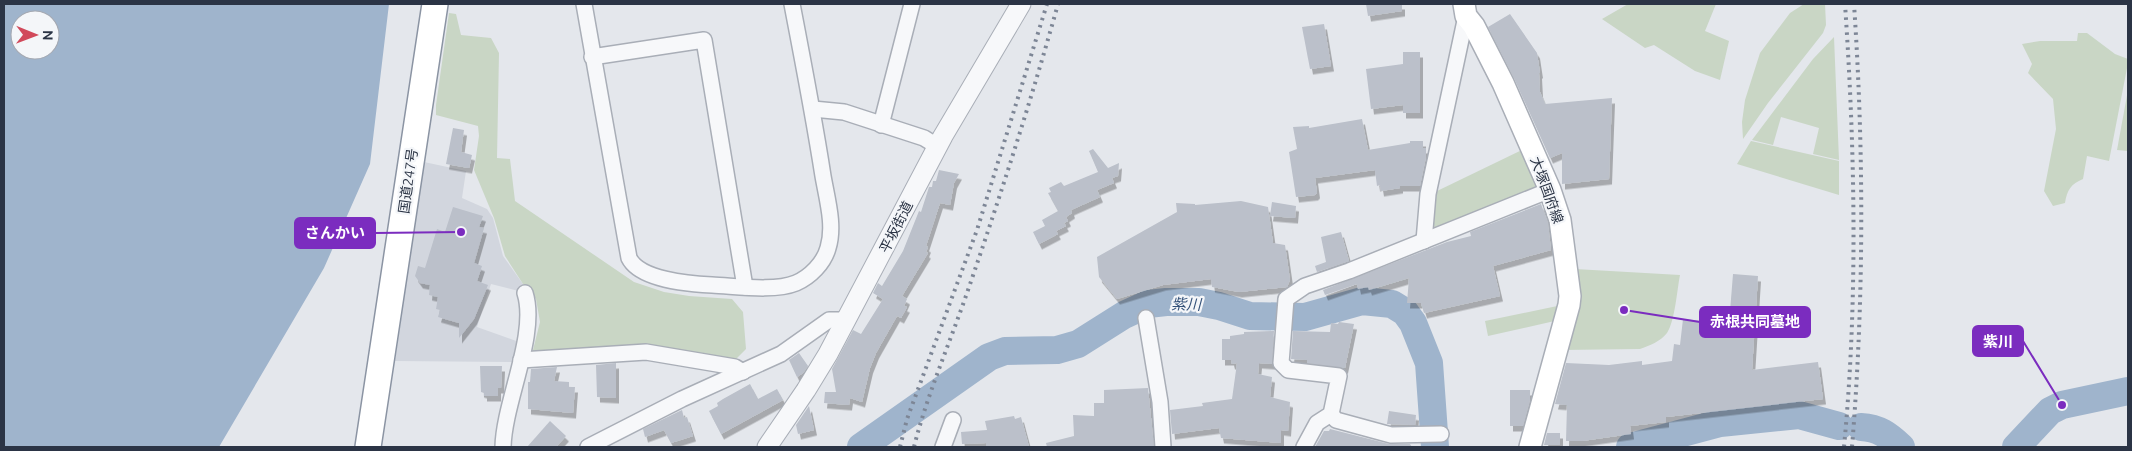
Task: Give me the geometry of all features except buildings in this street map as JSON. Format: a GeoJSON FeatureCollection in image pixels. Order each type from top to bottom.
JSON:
{"type":"FeatureCollection","features":[{"type":"Feature","properties":{"kind":"highway","name":"国道247号"},"geometry":{"type":"LineString","coordinates":[[351,447],[418,4]]}},
{"type":"Feature","properties":{"kind":"highway","name":"国道247号"},"geometry":{"type":"LineString","coordinates":[[368,447],[435,4]]}},
{"type":"Feature","properties":{"kind":"main road","name":"大塚国府線"},"geometry":{"type":"LineString","coordinates":[[1465,10],[1503,83],[1550,190],[1560,220],[1570,296],[1569,305],[1530,447]]}},
{"type":"Feature","properties":{"kind":"street"},"geometry":{"type":"LineString","coordinates":[[584,4],[629,258],[632,264],[644,272],[678,282],[745,287],[781,287],[796,283],[818,267],[829,247],[830,218],[813,109],[792,4]]}},
{"type":"Feature","properties":{"kind":"street"},"geometry":{"type":"LineString","coordinates":[[881,125],[912,4]]}},
{"type":"Feature","properties":{"kind":"street","name":"平坂街道"},"geometry":{"type":"LineString","coordinates":[[767,447],[806,390],[846,320],[937,146],[1021,4]]}},
{"type":"Feature","properties":{"kind":"street"},"geometry":{"type":"LineString","coordinates":[[1424,241],[1428,194],[1465,10]]}},
{"type":"Feature","properties":{"kind":"street"},"geometry":{"type":"LineString","coordinates":[[592,57],[704,40],[745,287]]}},
{"type":"Feature","properties":{"kind":"street"},"geometry":{"type":"LineString","coordinates":[[813,109],[844,112],[924,138],[937,146]]}},
{"type":"Feature","properties":{"kind":"street"},"geometry":{"type":"LineString","coordinates":[[1304,447],[1317,423],[1330,414],[1339,376],[1288,370],[1281,363],[1286,299],[1305,286],[1349,271],[1550,190]]}},
{"type":"Feature","properties":{"kind":"street"},"geometry":{"type":"LineString","coordinates":[[503,447],[528,318],[528,305],[525,293]]}},
{"type":"Feature","properties":{"kind":"street"},"geometry":{"type":"LineString","coordinates":[[1146,318],[1160,402],[1163,447]]}},
{"type":"Feature","properties":{"kind":"street"},"geometry":{"type":"LineString","coordinates":[[588,447],[682,399],[781,354],[829,320],[846,320]]}},
{"type":"Feature","properties":{"kind":"street"},"geometry":{"type":"LineString","coordinates":[[521,360],[646,352],[735,367],[743,372]]}},
{"type":"Feature","properties":{"kind":"street"},"geometry":{"type":"LineString","coordinates":[[1330,414],[1336,420],[1375,432],[1392,435],[1441,434]]}},
{"type":"Feature","properties":{"kind":"street"},"geometry":{"type":"LineString","coordinates":[[942,447],[953,420]]}},
{"type":"Feature","properties":{"kind":"shaded area"},"geometry":{"type":"Polygon","coordinates":[[[424,162],[466,171],[462,198],[487,209],[493,218],[503,256],[530,294],[491,284],[477,327],[519,342],[515,362],[395,361],[424,162]]]}},
{"type":"Feature","properties":{"kind":"green space"},"geometry":{"type":"Polygon","coordinates":[[[1628,4],[1716,4],[1705,31],[1729,41],[1720,80],[1695,71],[1654,45],[1645,48],[1602,19],[1628,4]]]}},
{"type":"Feature","properties":{"kind":"green space"},"geometry":{"type":"Polygon","coordinates":[[[1804,4],[1825,4],[1826,25],[1823,33],[1768,103],[1743,139],[1742,122],[1745,100],[1760,53],[1790,13],[1804,4]]]}},
{"type":"Feature","properties":{"kind":"green space"},"geometry":{"type":"Polygon","coordinates":[[[449,13],[456,14],[461,35],[491,38],[499,53],[497,158],[510,159],[515,201],[634,282],[664,292],[732,299],[743,312],[746,349],[734,361],[532,354],[540,322],[536,299],[523,284],[505,256],[494,218],[474,170],[479,136],[478,126],[436,115],[449,13]]]}},
{"type":"Feature","properties":{"kind":"green space"},"geometry":{"type":"Polygon","coordinates":[[[2078,33],[2087,33],[2115,54],[2128,59],[2128,63],[2109,161],[2087,156],[2083,179],[2070,188],[2065,203],[2053,206],[2044,191],[2056,129],[2053,99],[2028,73],[2032,64],[2022,44],[2040,41],[2077,41],[2078,33]]]}},
{"type":"Feature","properties":{"kind":"green space"},"geometry":{"type":"Polygon","coordinates":[[[1834,37],[1839,160],[1813,154],[1819,128],[1781,117],[1773,145],[1752,140],[1813,59],[1834,37]]]}},
{"type":"Feature","properties":{"kind":"green space"},"geometry":{"type":"Polygon","coordinates":[[[2128,90],[2128,151],[2117,150],[2128,90]]]}},
{"type":"Feature","properties":{"kind":"green space"},"geometry":{"type":"Polygon","coordinates":[[[1751,141],[1839,161],[1839,195],[1737,164],[1751,141]]]}},
{"type":"Feature","properties":{"kind":"green space"},"geometry":{"type":"Polygon","coordinates":[[[1528,147],[1545,189],[1431,234],[1435,192],[1528,147]]]}},
{"type":"Feature","properties":{"kind":"green space"},"geometry":{"type":"Polygon","coordinates":[[[1575,269],[1680,275],[1674,313],[1667,333],[1658,341],[1640,349],[1562,350],[1575,269]]]}},
{"type":"Feature","properties":{"kind":"green space"},"geometry":{"type":"Polygon","coordinates":[[[1562,305],[1559,320],[1488,336],[1485,321],[1562,305]]]}},
{"type":"Feature","properties":{"kind":"water"},"geometry":{"type":"Polygon","coordinates":[[[4,4],[389,4],[370,164],[324,268],[219,447],[4,447],[4,4]]]}},
{"type":"Feature","properties":{"kind":"waterway","name":"紫川"},"geometry":{"type":"LineString","coordinates":[[861,447],[989,357],[1005,351],[1057,350],[1078,344],[1124,315],[1148,304],[1199,302],[1250,316],[1305,317],[1362,301],[1392,304],[1405,312],[1413,323],[1429,363],[1435,447]]}},
{"type":"Feature","properties":{"kind":"waterway","name":"紫川"},"geometry":{"type":"LineString","coordinates":[[2016,447],[2050,411],[2062,405],[2128,391]]}},
{"type":"Feature","properties":{"kind":"waterway","name":"紫川"},"geometry":{"type":"LineString","coordinates":[[1630,447],[1720,423],[1799,415],[1839,426]]}},
{"type":"Feature","properties":{"kind":"waterway","name":"紫川"},"geometry":{"type":"LineString","coordinates":[[1861,427],[1883,433],[1901,447]]}},
{"type":"Feature","properties":{"kind":"railway"},"geometry":{"type":"LineString","coordinates":[[900,447],[907,419],[977,230],[1047,4]]}},
{"type":"Feature","properties":{"kind":"railway"},"geometry":{"type":"LineString","coordinates":[[914,447],[932,389],[1003,185],[1058,4]]}},
{"type":"Feature","properties":{"kind":"railway"},"geometry":{"type":"LineString","coordinates":[[1844,447],[1851,336],[1854,226],[1845,4]]}},
{"type":"Feature","properties":{"kind":"railway"},"geometry":{"type":"LineString","coordinates":[[1852,447],[1861,281],[1860,115],[1854,4]]}},
{"type":"Feature","properties":{"kind":"place","name":"さんかい"},"geometry":{"type":"Point","coordinates":[461,232]}},
{"type":"Feature","properties":{"kind":"place","name":"赤根共同墓地"},"geometry":{"type":"Point","coordinates":[1624,310]}},
{"type":"Feature","properties":{"kind":"place","name":"紫川"},"geometry":{"type":"Point","coordinates":[2062,405]}}]}
